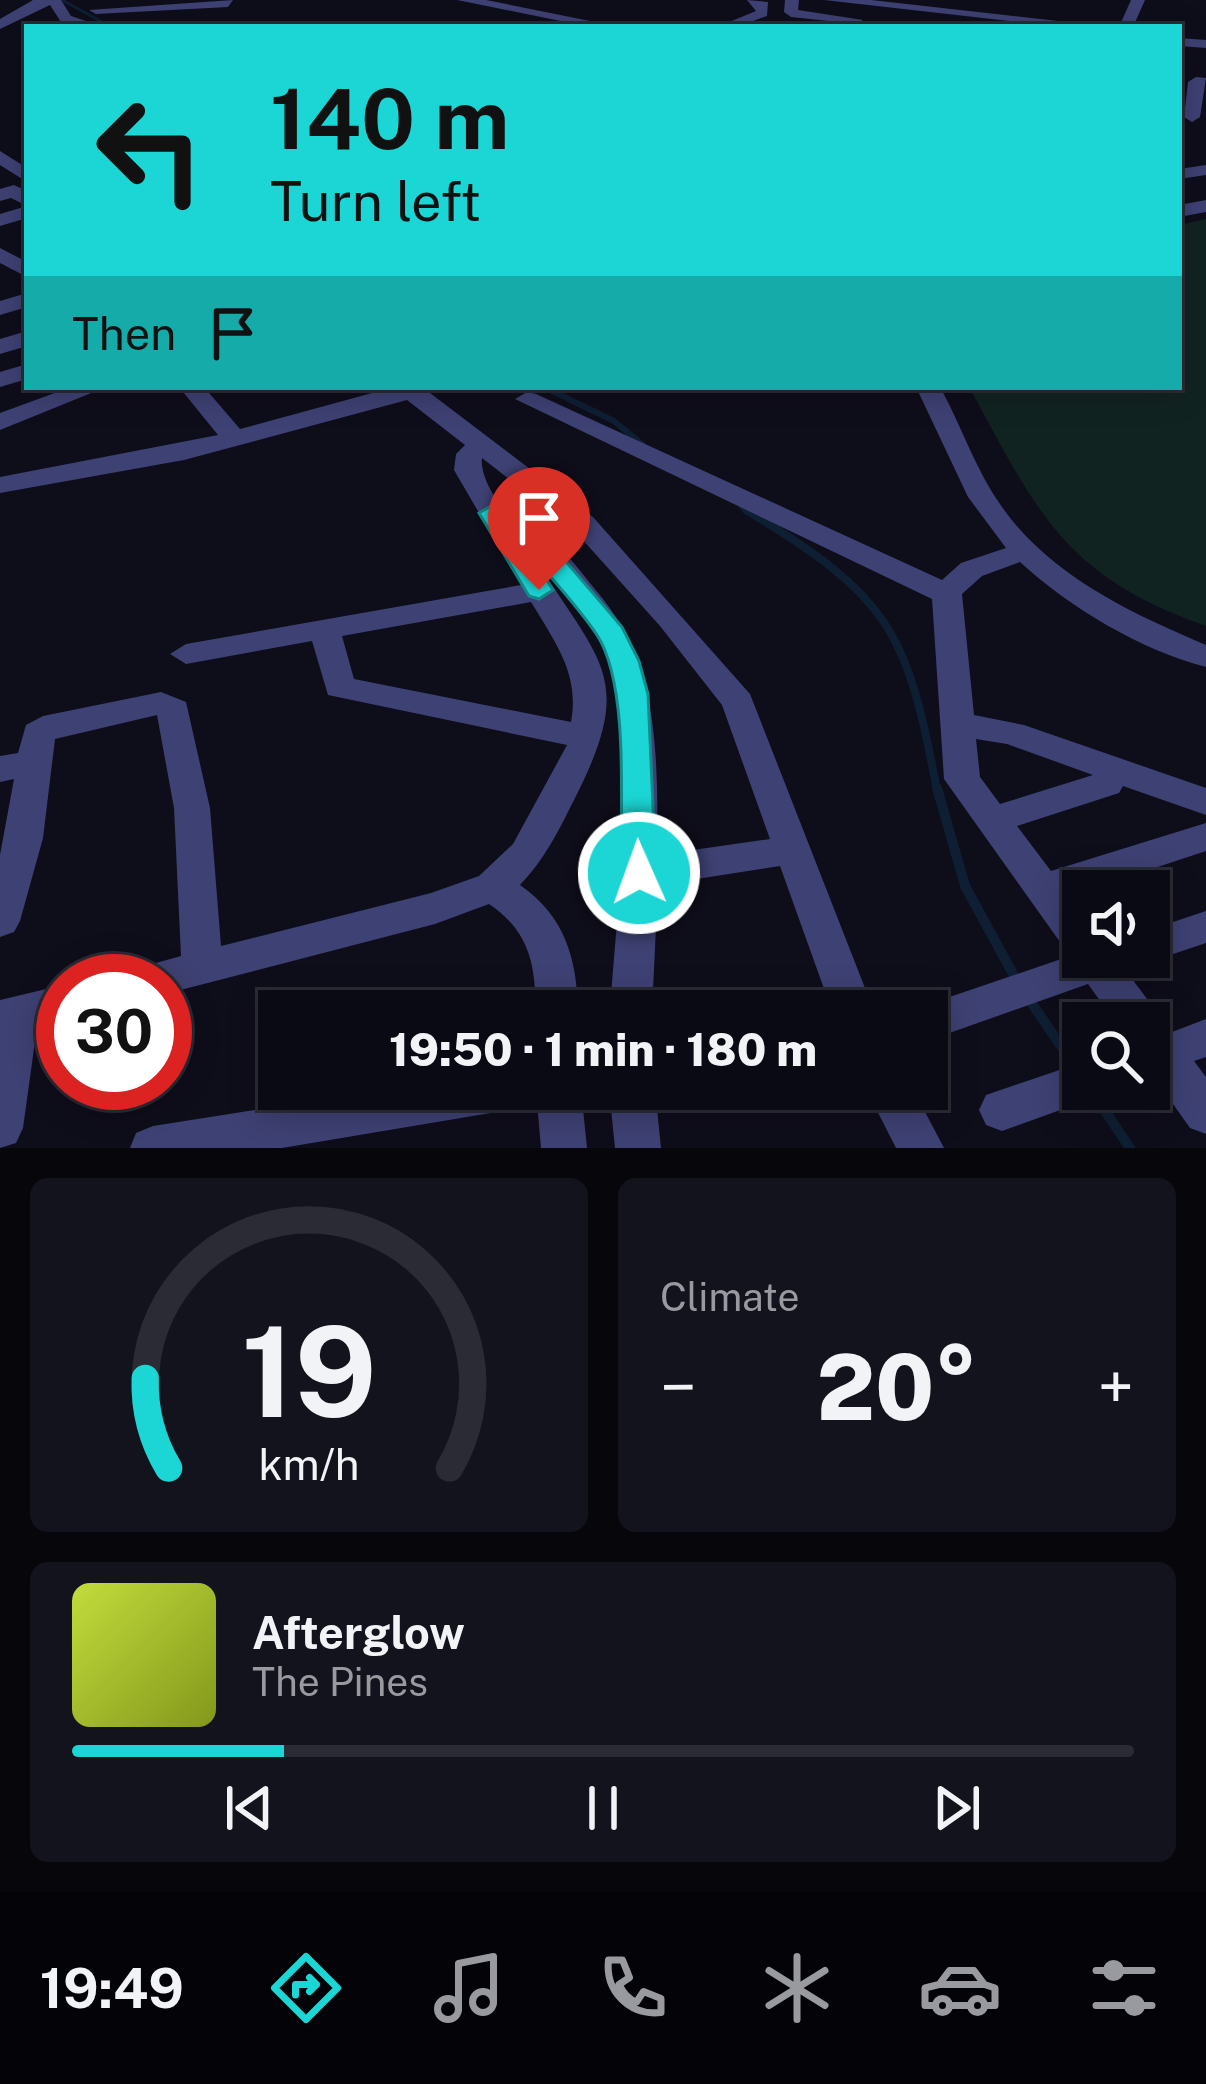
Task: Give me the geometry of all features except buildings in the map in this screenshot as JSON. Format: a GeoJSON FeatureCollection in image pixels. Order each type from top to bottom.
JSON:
{"type":"FeatureCollection","features":[{"type":"Feature","properties":{"kind":"street"},"geometry":{"type":"LineString","coordinates":[[0,4],[53,0],[65,19],[85,24]]}},
{"type":"Feature","properties":{"kind":"street"},"geometry":{"type":"LineString","coordinates":[[80,0],[120,24]]}},
{"type":"Feature","properties":{"kind":"street"},"geometry":{"type":"LineString","coordinates":[[464,0],[597,24]]}},
{"type":"Feature","properties":{"kind":"street"},"geometry":{"type":"LineString","coordinates":[[732,24],[762,13],[763,5],[754,0]]}},
{"type":"Feature","properties":{"kind":"street"},"geometry":{"type":"LineString","coordinates":[[792,0],[791,12],[796,14],[880,23]]}},
{"type":"Feature","properties":{"kind":"street"},"geometry":{"type":"LineString","coordinates":[[831,0],[1023,23],[1031,10],[940,0]]}},
{"type":"Feature","properties":{"kind":"street"},"geometry":{"type":"LineString","coordinates":[[96,10],[229,2]]}},
{"type":"Feature","properties":{"kind":"street"},"geometry":{"type":"LineString","coordinates":[[0,27],[32,7],[27,5]]}},
{"type":"Feature","properties":{"kind":"street"},"geometry":{"type":"LineString","coordinates":[[1195,112],[1201,82]]}},
{"type":"Feature","properties":{"kind":"street"},"geometry":{"type":"LineString","coordinates":[[0,156],[18,170]]}},
{"type":"Feature","properties":{"kind":"street"},"geometry":{"type":"LineString","coordinates":[[0,250],[24,268]]}},
{"type":"Feature","properties":{"kind":"street"},"geometry":{"type":"LineString","coordinates":[[0,422],[86,390]]}},
{"type":"Feature","properties":{"kind":"street"},"geometry":{"type":"LineString","coordinates":[[194,390],[234,438]]}},
{"type":"Feature","properties":{"kind":"street"},"geometry":{"type":"LineString","coordinates":[[0,485],[234,438],[407,390]]}},
{"type":"Feature","properties":{"kind":"street"},"geometry":{"type":"LineString","coordinates":[[417,390],[583,523],[738,702],[845,990]]}},
{"type":"Feature","properties":{"kind":"street"},"geometry":{"type":"LineString","coordinates":[[930,390],[991,512],[1026,552],[1095,601],[1206,657]]}},
{"type":"Feature","properties":{"kind":"street"},"geometry":{"type":"LineString","coordinates":[[526,399],[947,594]]}},
{"type":"Feature","properties":{"kind":"street"},"geometry":{"type":"LineString","coordinates":[[192,970],[435,908],[493,887],[527,854],[586,737],[593,695],[586,667],[467,470],[469,454],[486,444]]}},
{"type":"Feature","properties":{"kind":"street"},"geometry":{"type":"LineString","coordinates":[[491,513],[518,521],[611,634],[624,661],[632,694],[639,873],[631,990]]}},
{"type":"Feature","properties":{"kind":"street"},"geometry":{"type":"LineString","coordinates":[[1026,552],[981,564],[957,577],[947,594],[962,778],[1062,912]]}},
{"type":"Feature","properties":{"kind":"street"},"geometry":{"type":"LineString","coordinates":[[186,653],[539,590]]}},
{"type":"Feature","properties":{"kind":"street"},"geometry":{"type":"LineString","coordinates":[[325,631],[340,687],[586,737]]}},
{"type":"Feature","properties":{"kind":"street"},"geometry":{"type":"LineString","coordinates":[[0,921],[24,838],[17,766],[38,733],[55,724],[161,703],[173,710],[192,808],[202,968]]}},
{"type":"Feature","properties":{"kind":"street"},"geometry":{"type":"LineString","coordinates":[[958,724],[1012,733],[1206,802]]}},
{"type":"Feature","properties":{"kind":"street"},"geometry":{"type":"LineString","coordinates":[[992,820],[1106,784]]}},
{"type":"Feature","properties":{"kind":"street"},"geometry":{"type":"LineString","coordinates":[[1043,889],[1206,837]]}},
{"type":"Feature","properties":{"kind":"street"},"geometry":{"type":"LineString","coordinates":[[639,873],[794,850]]}},
{"type":"Feature","properties":{"kind":"street"},"geometry":{"type":"LineString","coordinates":[[493,887],[518,902],[546,934],[556,959],[557,990]]}},
{"type":"Feature","properties":{"kind":"street"},"geometry":{"type":"LineString","coordinates":[[1170,939],[1206,927]]}},
{"type":"Feature","properties":{"kind":"street"},"geometry":{"type":"LineString","coordinates":[[948,1015],[1062,969]]}},
{"type":"Feature","properties":{"kind":"street"},"geometry":{"type":"LineString","coordinates":[[0,1128],[9,1016]]}},
{"type":"Feature","properties":{"kind":"street"},"geometry":{"type":"LineString","coordinates":[[1170,1042],[1206,1039]]}},
{"type":"Feature","properties":{"kind":"street"},"geometry":{"type":"LineString","coordinates":[[1170,1068],[1206,1113]]}},
{"type":"Feature","properties":{"kind":"street"},"geometry":{"type":"LineString","coordinates":[[1002,1110],[1062,1089]]}},
{"type":"Feature","properties":{"kind":"street"},"geometry":{"type":"LineString","coordinates":[[153,1148],[386,1110]]}},
{"type":"Feature","properties":{"kind":"street"},"geometry":{"type":"LineString","coordinates":[[560,1110],[564,1148]]}},
{"type":"Feature","properties":{"kind":"street"},"geometry":{"type":"LineString","coordinates":[[634,1110],[638,1148]]}},
{"type":"Feature","properties":{"kind":"street"},"geometry":{"type":"LineString","coordinates":[[900,1110],[920,1148]]}},
{"type":"Feature","properties":{"kind":"green space"},"geometry":{"type":"Polygon","coordinates":[[[1206,219],[1206,626],[1118,585],[1059,534],[1015,470],[971,390],[1182,390],[1182,224],[1206,219]]]}},
{"type":"Feature","properties":{"kind":"waterway"},"geometry":{"type":"LineString","coordinates":[[62,0],[106,24]]}},
{"type":"Feature","properties":{"kind":"waterway"},"geometry":{"type":"LineString","coordinates":[[550,390],[614,421],[643,445]]}},
{"type":"Feature","properties":{"kind":"waterway"},"geometry":{"type":"LineString","coordinates":[[742,507],[751,513]]}},
{"type":"Feature","properties":{"kind":"waterway"},"geometry":{"type":"LineString","coordinates":[[746,510],[832,567],[884,622],[914,690],[937,791]]}},
{"type":"Feature","properties":{"kind":"waterway"},"geometry":{"type":"LineString","coordinates":[[937,788],[965,886],[1018,983]]}},
{"type":"Feature","properties":{"kind":"waterway"},"geometry":{"type":"LineString","coordinates":[[1026,995],[1062,1047]]}},
{"type":"Feature","properties":{"kind":"waterway"},"geometry":{"type":"LineString","coordinates":[[1104,1110],[1130,1148]]}},
{"type":"Feature","properties":{"kind":"route"},"geometry":{"type":"LineString","coordinates":[[539,590],[491,513],[518,521],[611,634],[624,661],[635,733],[639,873]]}}]}
